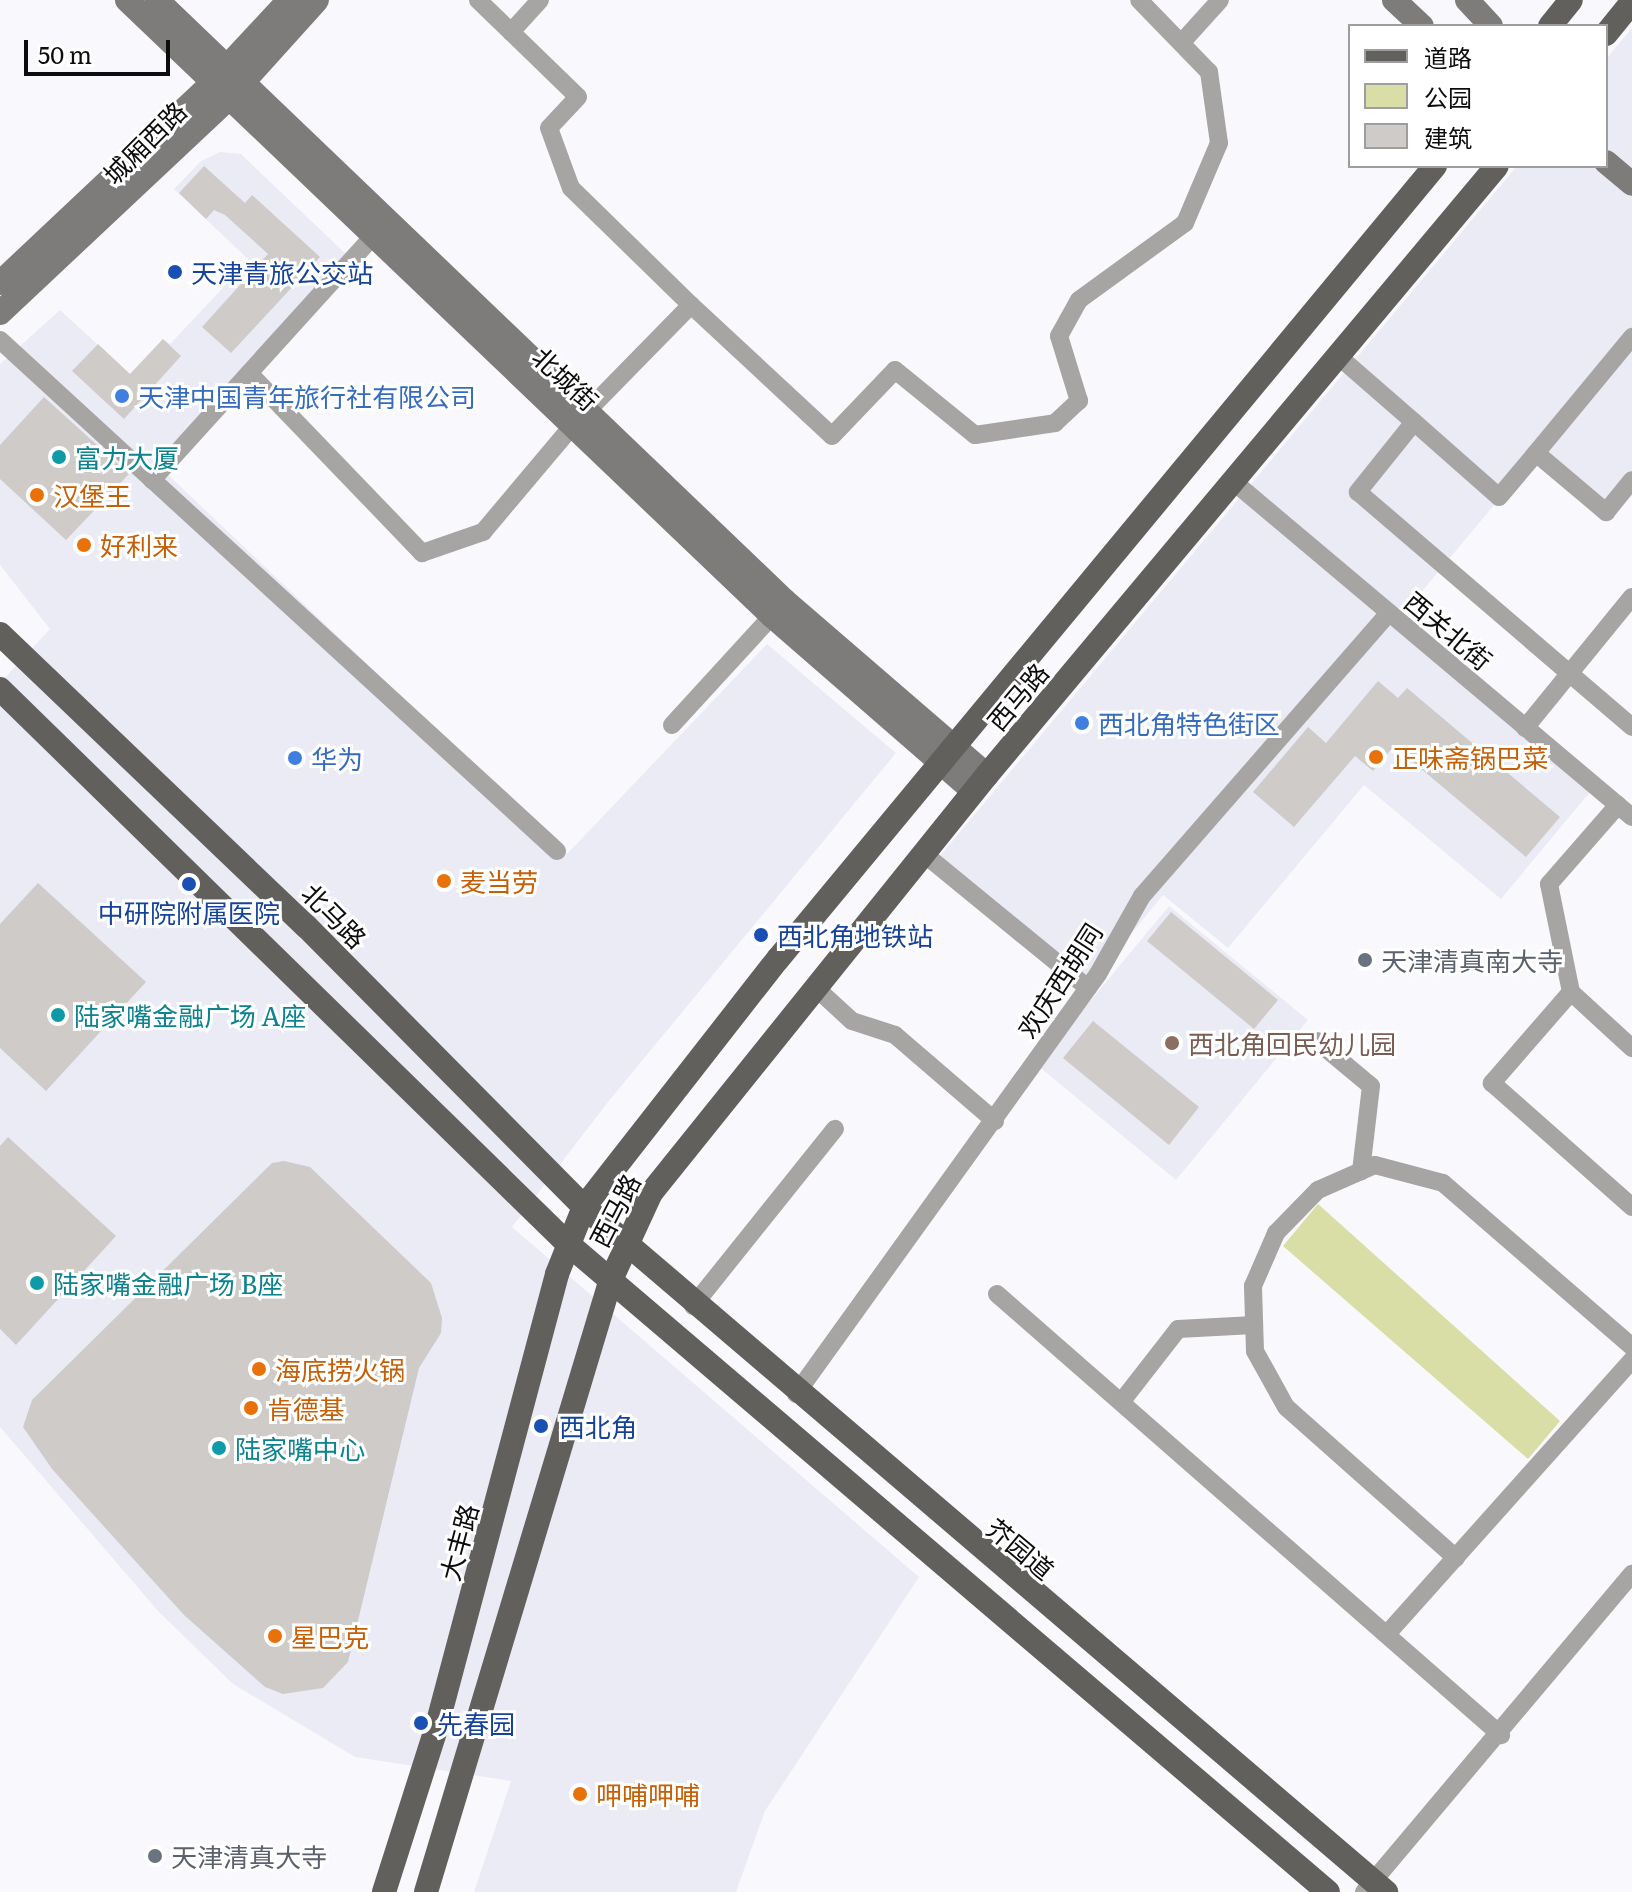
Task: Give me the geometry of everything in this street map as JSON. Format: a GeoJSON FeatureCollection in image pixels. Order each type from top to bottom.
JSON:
{"type":"FeatureCollection","features":[{"type":"Feature","properties":{"kind":"main road"},"geometry":{"type":"LineString","coordinates":[[1552,24],[1571,0]]}},
{"type":"Feature","properties":{"kind":"main road"},"geometry":{"type":"LineString","coordinates":[[1608,32],[1632,2]]}},
{"type":"Feature","properties":{"kind":"main road","name":"西马路"},"geometry":{"type":"LineString","coordinates":[[584,1207],[704,1049],[1433,168]]}},
{"type":"Feature","properties":{"kind":"main road","name":"西马路"},"geometry":{"type":"LineString","coordinates":[[610,1282],[624,1243],[665,1174],[980,783],[1495,168]]}},
{"type":"Feature","properties":{"kind":"main road","name":"北马路"},"geometry":{"type":"LineString","coordinates":[[0,634],[296,915],[584,1207],[624,1243]]}},
{"type":"Feature","properties":{"kind":"main road"},"geometry":{"type":"LineString","coordinates":[[0,689],[610,1282],[1328,1892]]}},
{"type":"Feature","properties":{"kind":"main road","name":"大丰路"},"geometry":{"type":"LineString","coordinates":[[384,1892],[436,1729],[567,1243],[584,1207]]}},
{"type":"Feature","properties":{"kind":"main road","name":"芥园道"},"geometry":{"type":"LineString","coordinates":[[624,1243],[693,1306],[1374,1889]]}},
{"type":"Feature","properties":{"kind":"main road"},"geometry":{"type":"LineString","coordinates":[[426,1892],[610,1282]]}},
{"type":"Feature","properties":{"kind":"street","name":"北城街"},"geometry":{"type":"LineString","coordinates":[[127,0],[228,83],[581,417],[772,616],[980,783]]}},
{"type":"Feature","properties":{"kind":"street","name":"北城街"},"geometry":{"type":"LineString","coordinates":[[157,0],[228,83],[372,237],[581,417],[784,600],[947,756]]}},
{"type":"Feature","properties":{"kind":"street","name":"城厢西路"},"geometry":{"type":"LineString","coordinates":[[0,313],[228,83],[289,0]]}},
{"type":"Feature","properties":{"kind":"street","name":"城厢西路"},"geometry":{"type":"LineString","coordinates":[[0,283],[228,83],[317,0]]}},
{"type":"Feature","properties":{"kind":"street"},"geometry":{"type":"LineString","coordinates":[[478,0],[578,97],[549,128],[571,188],[832,436],[895,370],[975,435],[1055,423],[1079,401],[1059,336],[1079,300],[1185,223],[1219,143],[1209,72],[1183,41],[1139,0]]}},
{"type":"Feature","properties":{"kind":"street"},"geometry":{"type":"LineString","coordinates":[[511,32],[540,0]]}},
{"type":"Feature","properties":{"kind":"street"},"geometry":{"type":"LineString","coordinates":[[1183,41],[1220,0]]}},
{"type":"Feature","properties":{"kind":"street"},"geometry":{"type":"LineString","coordinates":[[1394,0],[1420,24]]}},
{"type":"Feature","properties":{"kind":"street"},"geometry":{"type":"LineString","coordinates":[[1467,0],[1489,24]]}},
{"type":"Feature","properties":{"kind":"street"},"geometry":{"type":"LineString","coordinates":[[1608,164],[1632,184]]}},
{"type":"Feature","properties":{"kind":"street"},"geometry":{"type":"LineString","coordinates":[[152,480],[372,237]]}},
{"type":"Feature","properties":{"kind":"street"},"geometry":{"type":"LineString","coordinates":[[249,373],[422,553],[483,532],[581,417],[691,305]]}},
{"type":"Feature","properties":{"kind":"street"},"geometry":{"type":"LineString","coordinates":[[1337,355],[1499,497],[1632,337]]}},
{"type":"Feature","properties":{"kind":"street"},"geometry":{"type":"LineString","coordinates":[[0,340],[557,851]]}},
{"type":"Feature","properties":{"kind":"street"},"geometry":{"type":"LineString","coordinates":[[1414,422],[1358,492],[1632,727]]}},
{"type":"Feature","properties":{"kind":"street"},"geometry":{"type":"LineString","coordinates":[[1536,453],[1606,512],[1632,480]]}},
{"type":"Feature","properties":{"kind":"street","name":"西关北街"},"geometry":{"type":"LineString","coordinates":[[1234,482],[1625,811]]}},
{"type":"Feature","properties":{"kind":"street"},"geometry":{"type":"LineString","coordinates":[[1525,728],[1632,597]]}},
{"type":"Feature","properties":{"kind":"street","name":"欢庆西胡同"},"geometry":{"type":"LineString","coordinates":[[796,1394],[1088,988],[1142,896],[1388,614]]}},
{"type":"Feature","properties":{"kind":"street"},"geometry":{"type":"LineString","coordinates":[[672,725],[772,616]]}},
{"type":"Feature","properties":{"kind":"street"},"geometry":{"type":"LineString","coordinates":[[1625,811],[1549,884],[1571,992],[1632,1048]]}},
{"type":"Feature","properties":{"kind":"street"},"geometry":{"type":"LineString","coordinates":[[923,853],[1088,988]]}},
{"type":"Feature","properties":{"kind":"street"},"geometry":{"type":"LineString","coordinates":[[815,987],[852,1021],[895,1035],[995,1121]]}},
{"type":"Feature","properties":{"kind":"street"},"geometry":{"type":"LineString","coordinates":[[1571,992],[1492,1083],[1632,1207]]}},
{"type":"Feature","properties":{"kind":"street"},"geometry":{"type":"LineString","coordinates":[[1317,1041],[1371,1086],[1361,1171]]}},
{"type":"Feature","properties":{"kind":"street"},"geometry":{"type":"LineString","coordinates":[[693,1306],[835,1129]]}},
{"type":"Feature","properties":{"kind":"street"},"geometry":{"type":"LineString","coordinates":[[1456,1558],[1286,1407],[1255,1351],[1253,1286],[1276,1233],[1318,1190],[1375,1165],[1443,1183],[1632,1347]]}},
{"type":"Feature","properties":{"kind":"street"},"geometry":{"type":"LineString","coordinates":[[997,1294],[1501,1735]]}},
{"type":"Feature","properties":{"kind":"street"},"geometry":{"type":"LineString","coordinates":[[1122,1401],[1178,1329],[1254,1325]]}},
{"type":"Feature","properties":{"kind":"street"},"geometry":{"type":"LineString","coordinates":[[1387,1634],[1632,1360]]}},
{"type":"Feature","properties":{"kind":"street"},"geometry":{"type":"LineString","coordinates":[[1374,1889],[1501,1735],[1595,1611],[1632,1574]]}},
{"type":"Feature","properties":{"kind":"shaded area"},"geometry":{"type":"Polygon","coordinates":[[[1632,28],[1632,495],[1612,520],[1535,456],[1393,626],[1590,792],[1501,899],[1364,785],[1228,948],[1163,895],[1090,984],[939,857],[1515,168],[1608,168],[1608,57],[1632,28]]]}},
{"type":"Feature","properties":{"kind":"shaded area","name":"西北角"},"geometry":{"type":"Polygon","coordinates":[[[220,152],[241,154],[346,254],[160,467],[567,854],[767,644],[896,753],[608,1102],[512,1227],[919,1577],[765,1811],[736,1892],[474,1892],[511,1781],[355,1757],[233,1684],[158,1611],[0,1427],[0,683],[50,629],[0,565],[0,364],[60,310],[130,374],[163,339],[170,344],[249,260],[174,189],[201,161],[220,152]]]}},
{"type":"Feature","properties":{"kind":"shaded area","name":"西北角回民幼儿园"},"geometry":{"type":"Polygon","coordinates":[[[1169,906],[1308,1020],[1176,1180],[1037,1065],[1169,906]]]}},
{"type":"Feature","properties":{"kind":"green space"},"geometry":{"type":"Polygon","coordinates":[[[1318,1204],[1560,1421],[1528,1459],[1283,1246],[1318,1204]]]}},
{"type":"Feature","properties":{"kind":"building"},"geometry":{"type":"Polygon","coordinates":[[[204,166],[245,203],[252,195],[320,257],[231,353],[202,327],[268,254],[225,215],[214,210],[206,219],[179,193],[204,166]]]}},
{"type":"Feature","properties":{"kind":"building","name":"天津中国青年旅行社有限公司"},"geometry":{"type":"Polygon","coordinates":[[[163,339],[181,356],[124,419],[72,371],[98,344],[130,374],[163,339]]]}},
{"type":"Feature","properties":{"kind":"building","name":"富力大厦"},"geometry":{"type":"Polygon","coordinates":[[[44,397],[129,474],[66,540],[0,479],[0,445],[44,397]]]}},
{"type":"Feature","properties":{"kind":"building"},"geometry":{"type":"Polygon","coordinates":[[[1378,681],[1398,698],[1407,688],[1560,817],[1526,857],[1394,746],[1373,771],[1355,756],[1294,827],[1253,792],[1308,727],[1326,743],[1378,681]]]}},
{"type":"Feature","properties":{"kind":"building","name":"陆家嘴金融广场 A座"},"geometry":{"type":"Polygon","coordinates":[[[38,883],[146,982],[46,1091],[0,1048],[0,924],[38,883]]]}},
{"type":"Feature","properties":{"kind":"building"},"geometry":{"type":"Polygon","coordinates":[[[1171,912],[1278,1000],[1254,1029],[1147,941],[1171,912]]]}},
{"type":"Feature","properties":{"kind":"building"},"geometry":{"type":"Polygon","coordinates":[[[1093,1021],[1199,1107],[1169,1145],[1063,1058],[1093,1021]]]}},
{"type":"Feature","properties":{"kind":"building","name":"陆家嘴金融广场 B座"},"geometry":{"type":"Polygon","coordinates":[[[8,1137],[116,1236],[16,1345],[0,1329],[0,1146],[8,1137]]]}},
{"type":"Feature","properties":{"kind":"building","name":"陆家嘴中心"},"geometry":{"type":"Polygon","coordinates":[[[284,1161],[310,1167],[431,1283],[442,1318],[441,1333],[419,1368],[348,1662],[323,1688],[283,1694],[265,1687],[184,1615],[52,1469],[23,1427],[32,1400],[272,1163],[284,1161]]]}},
{"type":"Feature","properties":{"kind":"place","name":"天津青旅公交站"},"geometry":{"type":"Point","coordinates":[175,272]}},
{"type":"Feature","properties":{"kind":"place","name":"天津中国青年旅行社有限公司"},"geometry":{"type":"Point","coordinates":[122,396]}},
{"type":"Feature","properties":{"kind":"place","name":"富力大厦"},"geometry":{"type":"Point","coordinates":[59,457]}},
{"type":"Feature","properties":{"kind":"place","name":"汉堡王"},"geometry":{"type":"Point","coordinates":[37,495]}},
{"type":"Feature","properties":{"kind":"place","name":"好利来"},"geometry":{"type":"Point","coordinates":[84,545]}},
{"type":"Feature","properties":{"kind":"place","name":"西北角特色街区"},"geometry":{"type":"Point","coordinates":[1082,723]}},
{"type":"Feature","properties":{"kind":"place","name":"正味斋锅巴菜"},"geometry":{"type":"Point","coordinates":[1376,757]}},
{"type":"Feature","properties":{"kind":"place","name":"华为"},"geometry":{"type":"Point","coordinates":[295,758]}},
{"type":"Feature","properties":{"kind":"place","name":"麦当劳"},"geometry":{"type":"Point","coordinates":[444,881]}},
{"type":"Feature","properties":{"kind":"place","name":"中研院附属医院"},"geometry":{"type":"Point","coordinates":[189,884]}},
{"type":"Feature","properties":{"kind":"place","name":"西北角地铁站"},"geometry":{"type":"Point","coordinates":[761,935]}},
{"type":"Feature","properties":{"kind":"place","name":"天津清真南大寺"},"geometry":{"type":"Point","coordinates":[1365,960]}},
{"type":"Feature","properties":{"kind":"place","name":"陆家嘴金融广场 A座"},"geometry":{"type":"Point","coordinates":[58,1015]}},
{"type":"Feature","properties":{"kind":"place","name":"西北角回民幼儿园"},"geometry":{"type":"Point","coordinates":[1172,1043]}},
{"type":"Feature","properties":{"kind":"place","name":"陆家嘴金融广场 B座"},"geometry":{"type":"Point","coordinates":[37,1283]}},
{"type":"Feature","properties":{"kind":"place","name":"海底捞火锅"},"geometry":{"type":"Point","coordinates":[259,1369]}},
{"type":"Feature","properties":{"kind":"place","name":"肯德基"},"geometry":{"type":"Point","coordinates":[251,1408]}},
{"type":"Feature","properties":{"kind":"place","name":"西北角"},"geometry":{"type":"Point","coordinates":[541,1426]}},
{"type":"Feature","properties":{"kind":"place","name":"陆家嘴中心"},"geometry":{"type":"Point","coordinates":[219,1448]}},
{"type":"Feature","properties":{"kind":"place","name":"星巴克"},"geometry":{"type":"Point","coordinates":[275,1636]}},
{"type":"Feature","properties":{"kind":"place","name":"先春园"},"geometry":{"type":"Point","coordinates":[421,1723]}},
{"type":"Feature","properties":{"kind":"place","name":"呷哺呷哺"},"geometry":{"type":"Point","coordinates":[580,1794]}},
{"type":"Feature","properties":{"kind":"place","name":"天津清真大寺"},"geometry":{"type":"Point","coordinates":[155,1856]}}]}
